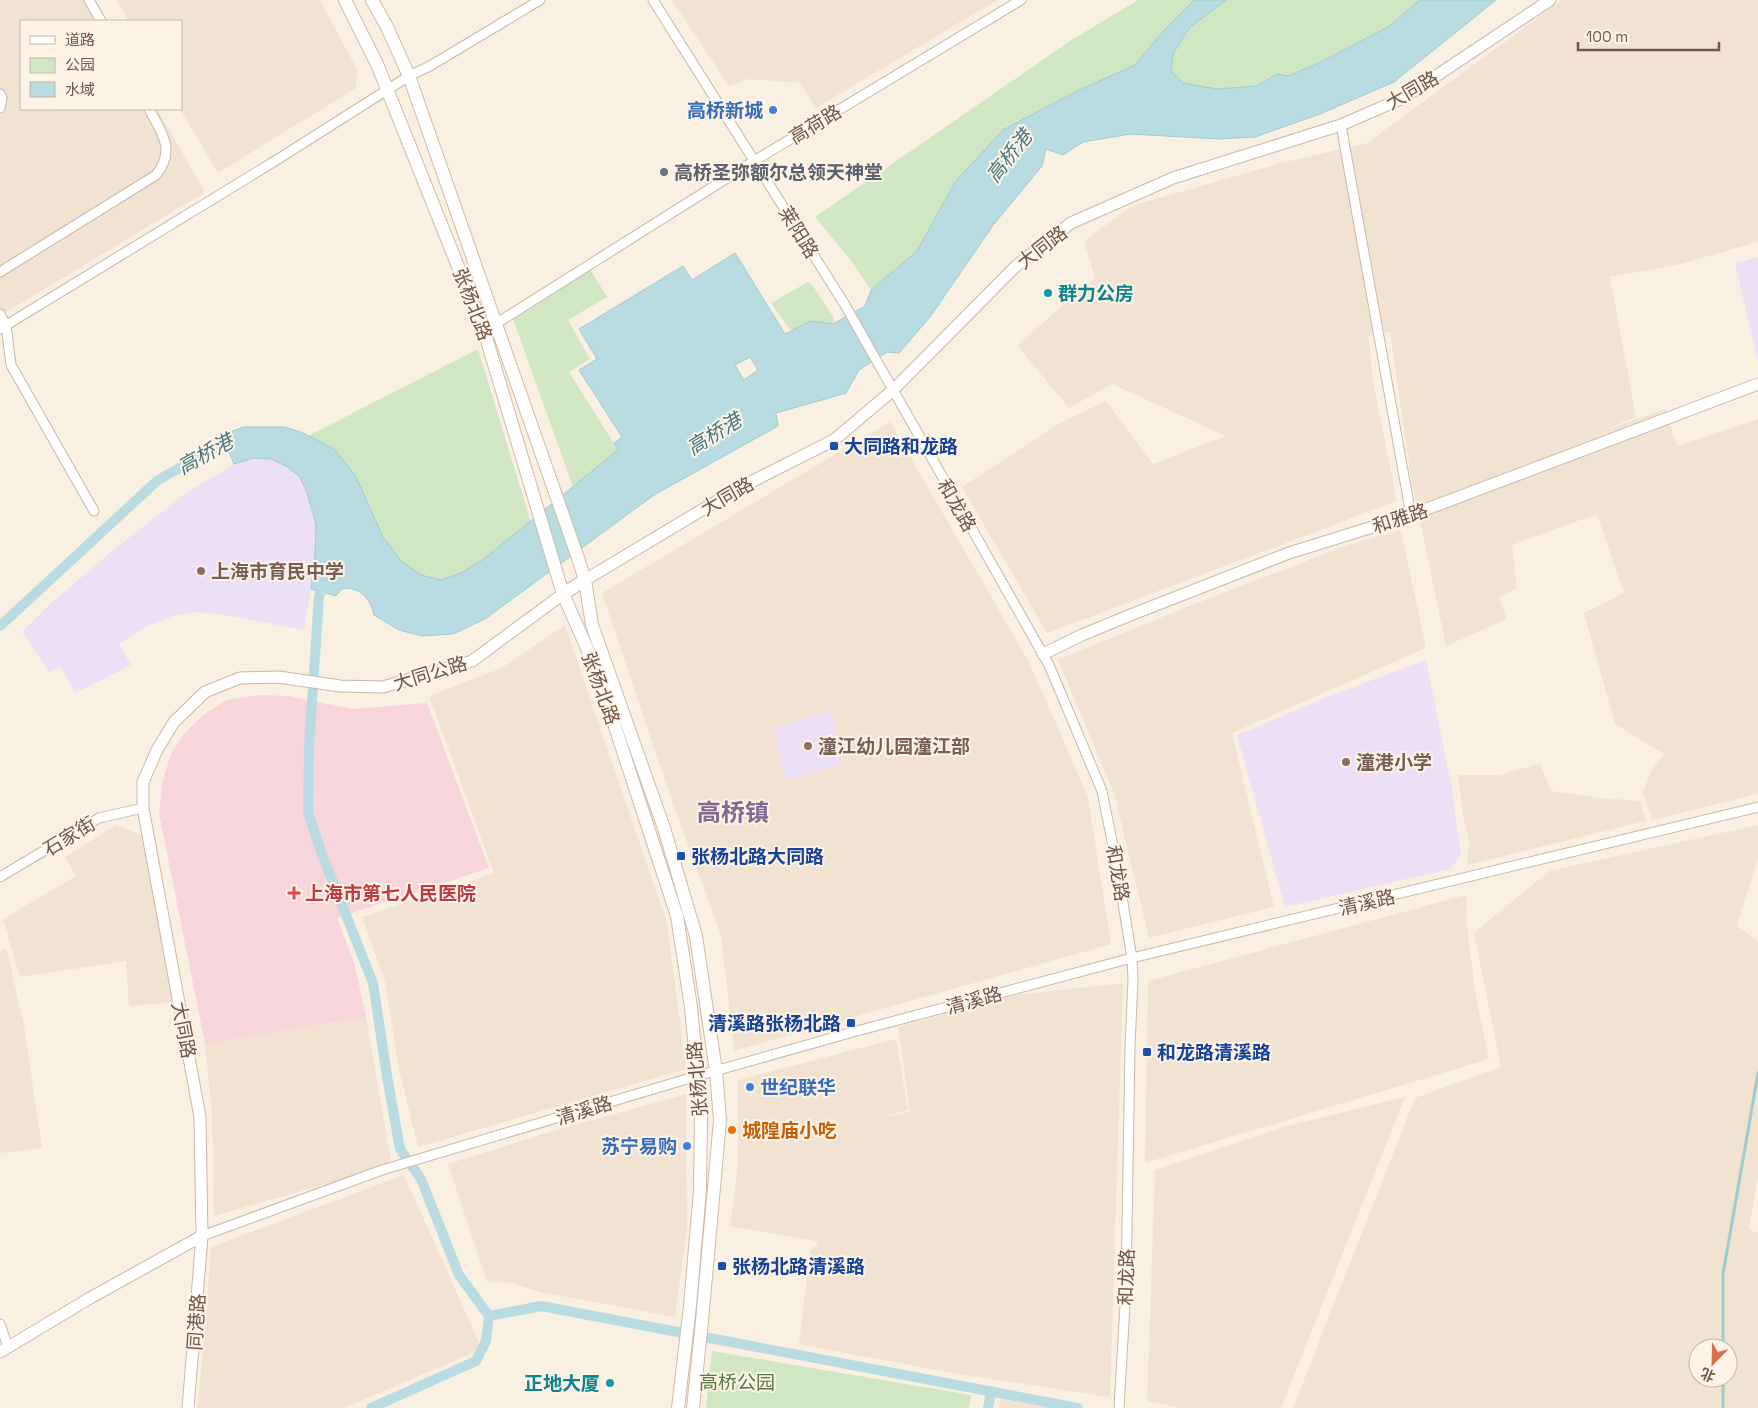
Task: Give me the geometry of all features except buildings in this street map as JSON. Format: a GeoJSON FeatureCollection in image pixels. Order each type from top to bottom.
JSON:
{"type":"FeatureCollection","features":[{"type":"Feature","properties":{"kind":"main road","name":"张杨北路"},"geometry":{"type":"LineString","coordinates":[[345,0],[388,90],[485,334],[563,594],[605,696],[677,916],[691,1007],[701,1115],[700,1190],[678,1408]]}},
{"type":"Feature","properties":{"kind":"main road","name":"张杨北路"},"geometry":{"type":"LineString","coordinates":[[372,0],[387,27],[409,76],[556,492],[585,580],[592,625],[664,828],[696,936],[716,1071],[720,1120],[702,1329],[693,1408]]}},
{"type":"Feature","properties":{"kind":"main road","name":"大同公路"},"geometry":{"type":"LineString","coordinates":[[563,594],[585,580]]}},
{"type":"Feature","properties":{"kind":"street"},"geometry":{"type":"LineString","coordinates":[[89,0],[100,20]]}},
{"type":"Feature","properties":{"kind":"street"},"geometry":{"type":"LineString","coordinates":[[3,328],[267,167],[409,76],[430,66],[540,0]]}},
{"type":"Feature","properties":{"kind":"street","name":"莱阳路"},"geometry":{"type":"LineString","coordinates":[[653,0],[845,305],[892,391]]}},
{"type":"Feature","properties":{"kind":"street","name":"高荷路"},"geometry":{"type":"LineString","coordinates":[[485,334],[497,323],[754,161],[1021,0]]}},
{"type":"Feature","properties":{"kind":"street","name":"大同路"},"geometry":{"type":"LineString","coordinates":[[585,580],[737,489],[834,440],[892,391],[1016,266],[1072,223],[1173,178],[1342,125],[1403,98],[1550,0]]}},
{"type":"Feature","properties":{"kind":"street"},"geometry":{"type":"LineString","coordinates":[[0,94],[2,98],[0,108]]}},
{"type":"Feature","properties":{"kind":"street"},"geometry":{"type":"LineString","coordinates":[[0,272],[156,175],[163,166],[167,151],[164,136],[150,110]]}},
{"type":"Feature","properties":{"kind":"street"},"geometry":{"type":"LineString","coordinates":[[1342,125],[1411,515]]}},
{"type":"Feature","properties":{"kind":"street"},"geometry":{"type":"LineString","coordinates":[[0,314],[11,366],[94,511]]}},
{"type":"Feature","properties":{"kind":"street","name":"和雅路"},"geometry":{"type":"LineString","coordinates":[[1043,654],[1133,614],[1289,553],[1411,515],[1758,384]]}},
{"type":"Feature","properties":{"kind":"street","name":"和龙路"},"geometry":{"type":"LineString","coordinates":[[892,391],[1043,654],[1102,791],[1132,958],[1133,980],[1126,1288],[1119,1408]]}},
{"type":"Feature","properties":{"kind":"street","name":"大同公路"},"geometry":{"type":"LineString","coordinates":[[279,676],[340,686],[384,687],[472,661],[563,594]]}},
{"type":"Feature","properties":{"kind":"street","name":"大同路"},"geometry":{"type":"LineString","coordinates":[[202,1236],[200,1117],[143,808],[143,782],[157,750],[174,722],[205,692],[240,678],[279,676]]}},
{"type":"Feature","properties":{"kind":"street","name":"清溪路"},"geometry":{"type":"LineString","coordinates":[[202,1236],[382,1170],[697,1076],[853,1032],[1132,958],[1758,807]]}},
{"type":"Feature","properties":{"kind":"street","name":"石家街"},"geometry":{"type":"LineString","coordinates":[[0,878],[99,818],[143,808]]}},
{"type":"Feature","properties":{"kind":"street"},"geometry":{"type":"LineString","coordinates":[[0,1324],[4,1350],[90,1298],[202,1236]]}},
{"type":"Feature","properties":{"kind":"street","name":"同港路"},"geometry":{"type":"LineString","coordinates":[[188,1408],[202,1236]]}},
{"type":"Feature","properties":{"kind":"shaded area"},"geometry":{"type":"Polygon","coordinates":[[[0,0],[95,0],[106,20],[20,20],[20,110],[158,110],[205,192],[0,316],[0,0]]]}},
{"type":"Feature","properties":{"kind":"shaded area"},"geometry":{"type":"Polygon","coordinates":[[[116,0],[320,0],[357,69],[356,88],[218,173],[181,110],[182,20],[128,20],[116,0]]]}},
{"type":"Feature","properties":{"kind":"shaded area"},"geometry":{"type":"Polygon","coordinates":[[[672,0],[997,0],[816,108],[800,83],[749,79],[729,86],[672,0]]]}},
{"type":"Feature","properties":{"kind":"shaded area"},"geometry":{"type":"Polygon","coordinates":[[[1562,0],[1758,0],[1758,242],[1677,265],[1610,277],[1636,417],[1599,432],[1665,409],[1677,446],[1758,419],[1758,794],[1652,820],[1643,792],[1653,767],[1664,754],[1615,724],[1584,613],[1624,593],[1597,514],[1512,545],[1517,588],[1499,598],[1507,619],[1446,646],[1411,478],[1390,332],[1369,336],[1373,381],[1397,501],[1047,633],[962,487],[1060,423],[1106,401],[1153,464],[1226,436],[1112,384],[1069,408],[1017,345],[1095,278],[1084,241],[1132,206],[1281,163],[1367,143],[1562,0]]]}},
{"type":"Feature","properties":{"kind":"shaded area"},"geometry":{"type":"Polygon","coordinates":[[[1758,257],[1758,362],[1735,263],[1758,257]]]}},
{"type":"Feature","properties":{"kind":"shaded area"},"geometry":{"type":"Polygon","coordinates":[[[890,422],[1029,662],[1088,797],[1111,944],[734,1051],[721,935],[671,798],[602,593],[890,422]]]}},
{"type":"Feature","properties":{"kind":"shaded area","name":"上海市育民中学"},"geometry":{"type":"Polygon","coordinates":[[[253,458],[271,459],[286,466],[300,477],[307,493],[316,524],[315,554],[304,630],[219,614],[195,612],[173,616],[147,626],[119,644],[131,665],[75,693],[61,667],[49,672],[22,632],[49,605],[111,552],[182,496],[234,464],[253,458]]]}},
{"type":"Feature","properties":{"kind":"shaded area"},"geometry":{"type":"Polygon","coordinates":[[[1401,530],[1426,648],[1232,733],[1274,907],[1149,938],[1114,793],[1058,660],[1189,606],[1348,545],[1401,530]]]}},
{"type":"Feature","properties":{"kind":"shaded area"},"geometry":{"type":"Polygon","coordinates":[[[565,625],[667,923],[686,1069],[418,1147],[399,1070],[385,981],[362,917],[494,873],[429,696],[502,668],[565,625]]]}},
{"type":"Feature","properties":{"kind":"shaded area","name":"潼港小学"},"geometry":{"type":"Polygon","coordinates":[[[1426,660],[1452,789],[1461,855],[1450,869],[1285,907],[1237,735],[1330,696],[1426,660]]]}},
{"type":"Feature","properties":{"kind":"shaded area","name":"上海市第七人民医院"},"geometry":{"type":"Polygon","coordinates":[[[260,695],[288,696],[352,709],[427,703],[489,868],[337,918],[354,962],[366,1017],[205,1044],[159,813],[163,780],[171,754],[183,735],[202,716],[226,700],[260,695]]]}},
{"type":"Feature","properties":{"kind":"shaded area","name":"潼江幼儿园潼江部"},"geometry":{"type":"Polygon","coordinates":[[[831,711],[841,765],[785,781],[774,727],[831,711]]]}},
{"type":"Feature","properties":{"kind":"shaded area"},"geometry":{"type":"Polygon","coordinates":[[[1540,764],[1551,791],[1640,801],[1646,821],[1467,865],[1469,842],[1462,810],[1458,775],[1499,775],[1540,764]]]}},
{"type":"Feature","properties":{"kind":"shaded area"},"geometry":{"type":"Polygon","coordinates":[[[116,825],[144,836],[174,1002],[129,1006],[126,961],[20,977],[3,919],[76,876],[65,857],[116,825]]]}},
{"type":"Feature","properties":{"kind":"shaded area"},"geometry":{"type":"Polygon","coordinates":[[[1758,825],[1758,858],[1737,926],[1758,941],[1758,1176],[1749,1229],[1758,1233],[1758,1408],[1293,1408],[1415,1098],[1501,1067],[1474,933],[1549,871],[1758,825]]]}},
{"type":"Feature","properties":{"kind":"shaded area"},"geometry":{"type":"Polygon","coordinates":[[[1466,895],[1468,937],[1476,997],[1489,1059],[1145,1163],[1148,981],[1466,895]]]}},
{"type":"Feature","properties":{"kind":"shaded area"},"geometry":{"type":"Polygon","coordinates":[[[6,948],[24,1025],[42,1148],[0,1153],[0,950],[6,948]]]}},
{"type":"Feature","properties":{"kind":"shaded area"},"geometry":{"type":"Polygon","coordinates":[[[1123,983],[1110,1397],[952,1373],[799,1344],[810,1251],[819,1242],[730,1226],[738,1166],[738,1080],[896,1039],[908,1110],[878,1118],[910,1112],[898,1027],[1016,995],[1123,983]]]}},
{"type":"Feature","properties":{"kind":"shaded area"},"geometry":{"type":"Polygon","coordinates":[[[366,1017],[391,1161],[343,1179],[214,1216],[212,1113],[205,1044],[366,1017]]]}},
{"type":"Feature","properties":{"kind":"shaded area"},"geometry":{"type":"Polygon","coordinates":[[[686,1094],[687,1229],[675,1317],[540,1292],[511,1283],[487,1282],[448,1164],[557,1130],[686,1094]]]}},
{"type":"Feature","properties":{"kind":"shaded area"},"geometry":{"type":"Polygon","coordinates":[[[1405,1097],[1281,1408],[1181,1408],[1147,1401],[1155,1170],[1287,1126],[1405,1097]]]}},
{"type":"Feature","properties":{"kind":"shaded area"},"geometry":{"type":"Polygon","coordinates":[[[404,1175],[482,1349],[344,1408],[197,1408],[211,1247],[404,1175]]]}},
{"type":"Feature","properties":{"kind":"shaded area"},"geometry":{"type":"Polygon","coordinates":[[[1000,1399],[1054,1408],[999,1408],[1000,1399]]]}},
{"type":"Feature","properties":{"kind":"green space"},"geometry":{"type":"Polygon","coordinates":[[[1138,0],[1194,0],[1166,28],[1135,65],[1075,92],[955,182],[917,251],[871,290],[852,262],[815,217],[1070,41],[1138,0]]]}},
{"type":"Feature","properties":{"kind":"green space"},"geometry":{"type":"Polygon","coordinates":[[[1226,0],[1420,0],[1388,27],[1317,64],[1288,76],[1277,74],[1257,86],[1217,89],[1183,83],[1171,71],[1173,54],[1189,28],[1226,0]]]}},
{"type":"Feature","properties":{"kind":"green space"},"geometry":{"type":"Polygon","coordinates":[[[590,269],[607,297],[568,320],[590,359],[569,372],[618,450],[573,487],[513,319],[524,309],[590,269]]]}},
{"type":"Feature","properties":{"kind":"green space"},"geometry":{"type":"Polygon","coordinates":[[[808,282],[813,286],[834,318],[833,324],[811,321],[791,331],[771,303],[808,282]]]}},
{"type":"Feature","properties":{"kind":"green space"},"geometry":{"type":"Polygon","coordinates":[[[478,349],[536,539],[486,584],[395,576],[304,438],[478,349]]]}},
{"type":"Feature","properties":{"kind":"green space","name":"高桥公园"},"geometry":{"type":"Polygon","coordinates":[[[712,1351],[971,1395],[969,1408],[706,1408],[712,1351]]]}},
{"type":"Feature","properties":{"kind":"water"},"geometry":{"type":"Polygon","coordinates":[[[1194,0],[1226,0],[1189,28],[1173,54],[1171,71],[1183,83],[1217,89],[1257,86],[1277,74],[1288,76],[1317,64],[1388,27],[1420,0],[1496,0],[1394,82],[1320,114],[1255,137],[1219,139],[1130,134],[1083,142],[1063,155],[1046,149],[1042,166],[994,224],[930,317],[899,353],[887,352],[859,370],[846,393],[776,413],[778,426],[654,495],[485,619],[453,634],[422,636],[399,630],[374,615],[370,604],[363,594],[353,589],[341,589],[336,596],[311,589],[316,524],[300,477],[286,466],[271,459],[253,458],[234,464],[222,435],[243,427],[285,427],[303,433],[334,449],[355,475],[383,537],[401,561],[421,575],[441,580],[461,573],[485,558],[618,450],[614,443],[622,437],[579,370],[597,359],[579,329],[683,266],[692,280],[735,253],[785,334],[811,321],[833,324],[865,306],[871,290],[917,251],[955,182],[1003,130],[1075,92],[1135,65],[1166,28],[1194,0]],[[750,357],[735,365],[744,380],[758,370],[750,357]]]}},
{"type":"Feature","properties":{"kind":"waterway","name":"高桥港"},"geometry":{"type":"LineString","coordinates":[[0,626],[158,480],[236,436]]}},
{"type":"Feature","properties":{"kind":"waterway"},"geometry":{"type":"LineString","coordinates":[[325,579],[319,597],[309,747],[308,812],[321,852],[373,983],[400,1149],[421,1179],[459,1275],[489,1316],[486,1341],[476,1361],[371,1408]]}},
{"type":"Feature","properties":{"kind":"waterway"},"geometry":{"type":"LineString","coordinates":[[1723,1338],[1723,1274],[1758,1073]]}},
{"type":"Feature","properties":{"kind":"waterway"},"geometry":{"type":"LineString","coordinates":[[489,1316],[541,1306],[1078,1408]]}},
{"type":"Feature","properties":{"kind":"waterway"},"geometry":{"type":"LineString","coordinates":[[1723,1388],[1723,1408]]}},
{"type":"Feature","properties":{"kind":"waterway"},"geometry":{"type":"LineString","coordinates":[[988,1408],[991,1391]]}},
{"type":"Feature","properties":{"kind":"place","name":"高桥新城"},"geometry":{"type":"Point","coordinates":[773,110]}},
{"type":"Feature","properties":{"kind":"place","name":"高桥圣弥额尔总领天神堂"},"geometry":{"type":"Point","coordinates":[664,172]}},
{"type":"Feature","properties":{"kind":"place","name":"群力公房"},"geometry":{"type":"Point","coordinates":[1048,293]}},
{"type":"Feature","properties":{"kind":"place","name":"大同路和龙路"},"geometry":{"type":"Point","coordinates":[834,446]}},
{"type":"Feature","properties":{"kind":"place","name":"上海市育民中学"},"geometry":{"type":"Point","coordinates":[201,571]}},
{"type":"Feature","properties":{"kind":"place","name":"潼江幼儿园潼江部"},"geometry":{"type":"Point","coordinates":[808,746]}},
{"type":"Feature","properties":{"kind":"place","name":"潼港小学"},"geometry":{"type":"Point","coordinates":[1346,762]}},
{"type":"Feature","properties":{"kind":"place","name":"张杨北路大同路"},"geometry":{"type":"Point","coordinates":[681,856]}},
{"type":"Feature","properties":{"kind":"place","name":"上海市第七人民医院"},"geometry":{"type":"Point","coordinates":[294,893]}},
{"type":"Feature","properties":{"kind":"place","name":"清溪路张杨北路"},"geometry":{"type":"Point","coordinates":[851,1023]}},
{"type":"Feature","properties":{"kind":"place","name":"和龙路清溪路"},"geometry":{"type":"Point","coordinates":[1147,1052]}},
{"type":"Feature","properties":{"kind":"place","name":"世纪联华"},"geometry":{"type":"Point","coordinates":[750,1087]}},
{"type":"Feature","properties":{"kind":"place","name":"城隍庙小吃"},"geometry":{"type":"Point","coordinates":[732,1130]}},
{"type":"Feature","properties":{"kind":"place","name":"苏宁易购"},"geometry":{"type":"Point","coordinates":[687,1146]}},
{"type":"Feature","properties":{"kind":"place","name":"张杨北路清溪路"},"geometry":{"type":"Point","coordinates":[722,1266]}},
{"type":"Feature","properties":{"kind":"place","name":"正地大厦"},"geometry":{"type":"Point","coordinates":[610,1383]}},
{"type":"Feature","properties":{"kind":"district","name":"高桥镇"},"geometry":{"type":"Point","coordinates":[733,813]}}]}
